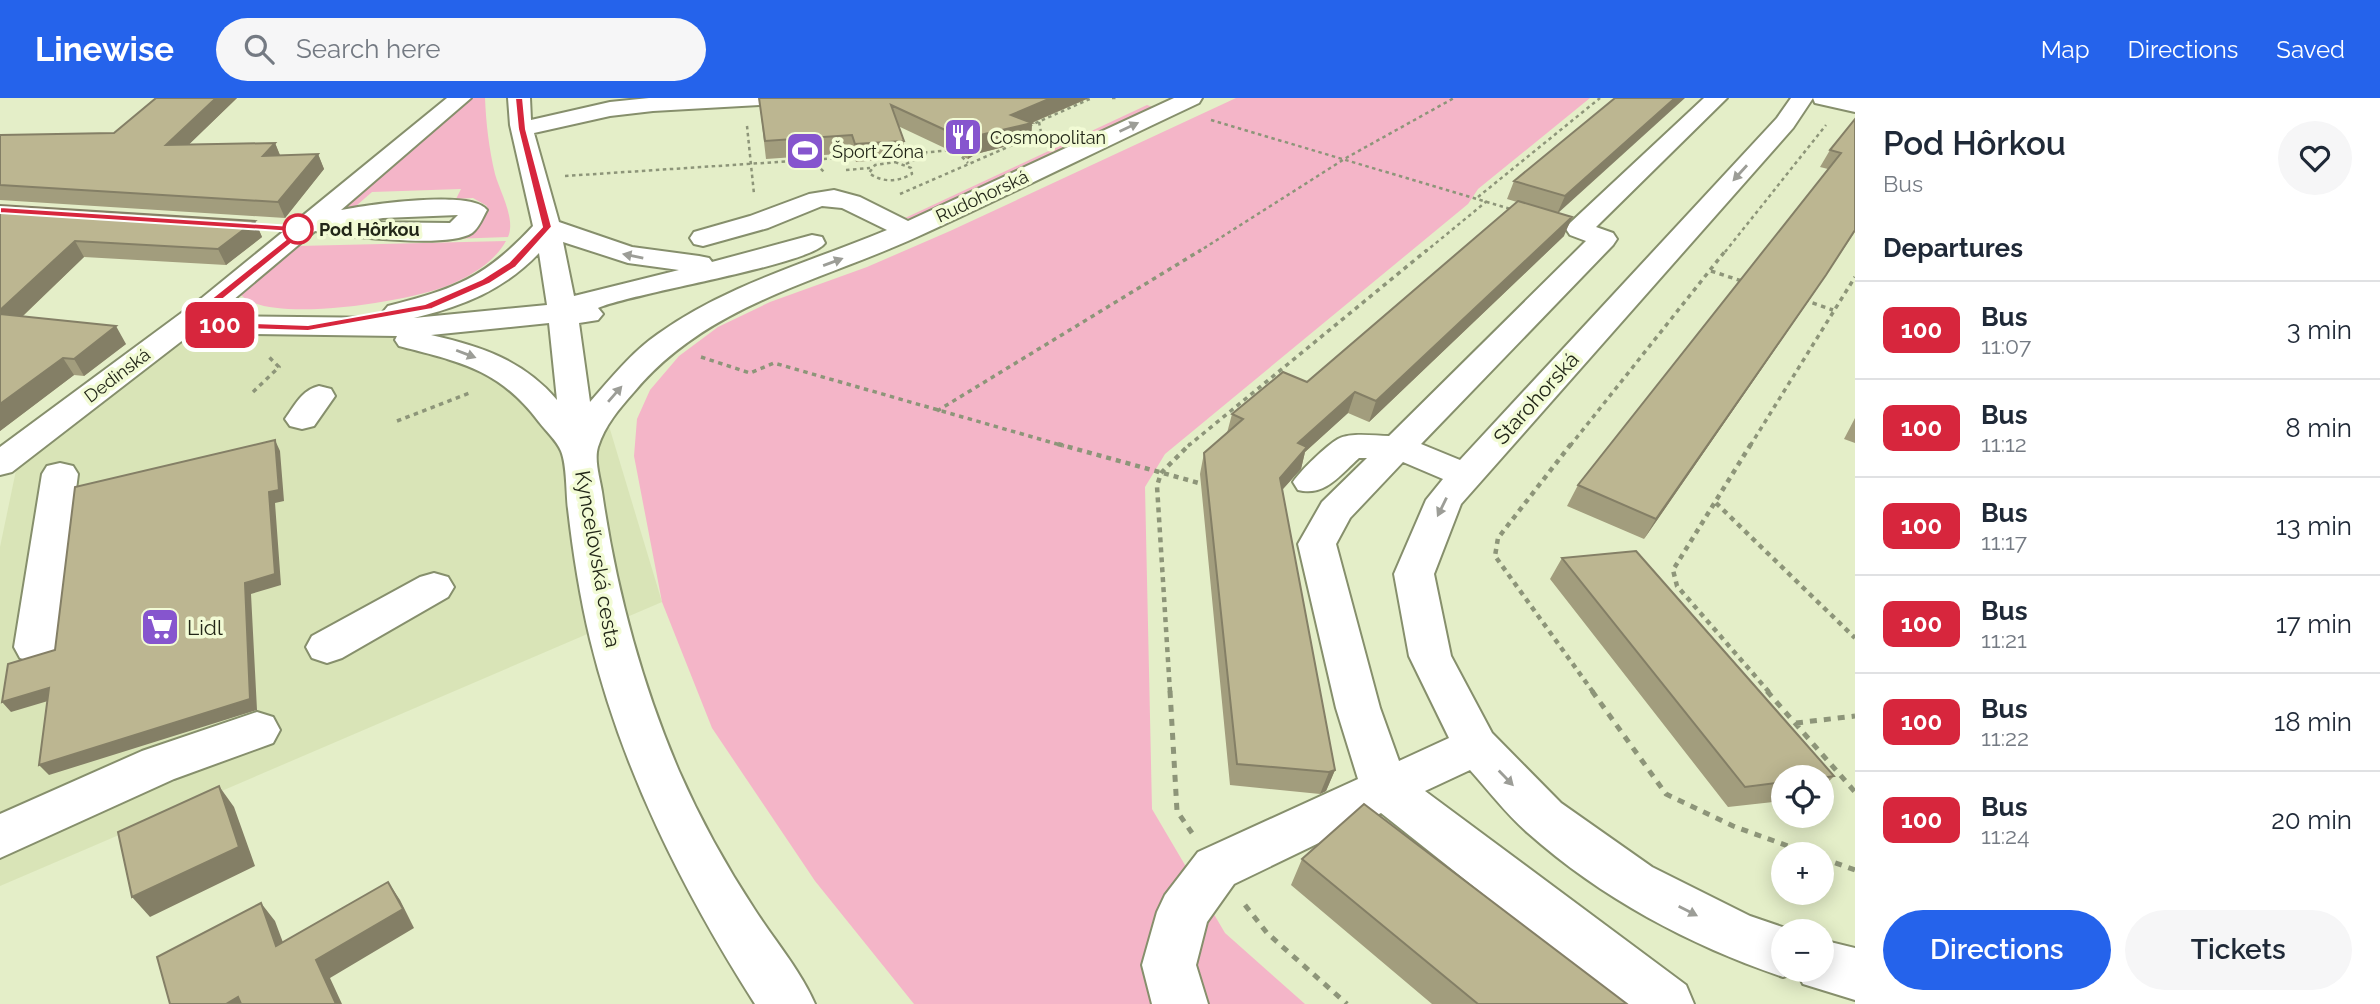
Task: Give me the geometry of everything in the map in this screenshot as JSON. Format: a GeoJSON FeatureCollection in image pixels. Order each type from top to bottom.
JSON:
{"type":"FeatureCollection","features":[{"type":"Feature","properties":{"kind":"street","name":"Dedinská"},"geometry":{"type":"LineString","coordinates":[[0,464],[186,324],[460,98]]}},
{"type":"Feature","properties":{"kind":"street","name":"Kynceľovská cesta"},"geometry":{"type":"LineString","coordinates":[[519,98],[522,129],[547,227],[562,312],[601,597],[634,715],[670,804],[718,898],[787,1004]]}},
{"type":"Feature","properties":{"kind":"street"},"geometry":{"type":"LineString","coordinates":[[522,129],[610,109],[653,104],[779,98]]}},
{"type":"Feature","properties":{"kind":"street","name":"Rudohorská"},"geometry":{"type":"LineString","coordinates":[[962,173],[1144,98]]}},
{"type":"Feature","properties":{"kind":"street"},"geometry":{"type":"LineString","coordinates":[[1665,1004],[1385,788],[1358,708],[1317,544],[1335,511],[1604,239],[1579,229],[1716,98]]}},
{"type":"Feature","properties":{"kind":"street"},"geometry":{"type":"LineString","coordinates":[[1822,98],[1854,104]]}},
{"type":"Feature","properties":{"kind":"street","name":"Rudohorská"},"geometry":{"type":"LineString","coordinates":[[579,451],[594,418],[631,375],[666,342],[701,318],[769,285],[839,260],[1198,108]]}},
{"type":"Feature","properties":{"kind":"street","name":"Starohorská"},"geometry":{"type":"LineString","coordinates":[[1771,948],[1738,937],[1634,883],[1544,818],[1476,746],[1430,656],[1414,573],[1444,499],[1794,110]]}},
{"type":"Feature","properties":{"kind":"street"},"geometry":{"type":"LineString","coordinates":[[703,238],[759,222],[818,199],[834,198],[852,202],[908,231]]}},
{"type":"Feature","properties":{"kind":"street","name":"Rudohorská"},"geometry":{"type":"LineString","coordinates":[[856,226],[906,205]]}},
{"type":"Feature","properties":{"kind":"street"},"geometry":{"type":"LineString","coordinates":[[262,227],[307,226],[369,232],[455,231],[465,226],[474,210],[469,207],[383,210],[307,226]]}},
{"type":"Feature","properties":{"kind":"street"},"geometry":{"type":"LineString","coordinates":[[308,328],[428,307],[486,281],[512,264],[547,227],[628,256],[725,267]]}},
{"type":"Feature","properties":{"kind":"street"},"geometry":{"type":"LineString","coordinates":[[186,324],[352,330],[508,320],[562,312],[596,298],[773,256],[831,236]]}},
{"type":"Feature","properties":{"kind":"street","name":"Rudohorská"},"geometry":{"type":"LineString","coordinates":[[562,312],[601,315],[640,310],[769,285]]}},
{"type":"Feature","properties":{"kind":"street"},"geometry":{"type":"LineString","coordinates":[[352,330],[451,348],[513,375],[530,389],[579,451]]}},
{"type":"Feature","properties":{"kind":"street"},"geometry":{"type":"LineString","coordinates":[[1311,482],[1350,447],[1398,447],[1466,476]]}},
{"type":"Feature","properties":{"kind":"street"},"geometry":{"type":"LineString","coordinates":[[0,473],[24,478],[72,472],[35,647]]}},
{"type":"Feature","properties":{"kind":"street"},"geometry":{"type":"LineString","coordinates":[[327,647],[434,587]]}},
{"type":"Feature","properties":{"kind":"street"},"geometry":{"type":"LineString","coordinates":[[0,837],[158,765],[257,730]]}},
{"type":"Feature","properties":{"kind":"street"},"geometry":{"type":"LineString","coordinates":[[1180,1004],[1169,965],[1176,938],[1183,912],[1216,868],[1476,746]]}},
{"type":"Feature","properties":{"kind":"street"},"geometry":{"type":"LineString","coordinates":[[1834,968],[1855,974]]}},
{"type":"Feature","properties":{"kind":"path"},"geometry":{"type":"LineString","coordinates":[[1027,127],[1093,98]]}},
{"type":"Feature","properties":{"kind":"path"},"geometry":{"type":"LineString","coordinates":[[936,411],[1233,231],[1346,158],[1454,98]]}},
{"type":"Feature","properties":{"kind":"path"},"geometry":{"type":"LineString","coordinates":[[1478,198],[1600,98]]}},
{"type":"Feature","properties":{"kind":"path"},"geometry":{"type":"LineString","coordinates":[[1198,108],[1346,158],[1579,229]]}},
{"type":"Feature","properties":{"kind":"path"},"geometry":{"type":"LineString","coordinates":[[746,116],[755,202]]}},
{"type":"Feature","properties":{"kind":"path"},"geometry":{"type":"LineString","coordinates":[[1777,842],[1733,826],[1666,794],[1496,556],[1499,538],[1514,517],[1831,119]]}},
{"type":"Feature","properties":{"kind":"path"},"geometry":{"type":"LineString","coordinates":[[955,150],[962,173]]}},
{"type":"Feature","properties":{"kind":"path"},"geometry":{"type":"LineString","coordinates":[[903,154],[968,150]]}},
{"type":"Feature","properties":{"kind":"path"},"geometry":{"type":"LineString","coordinates":[[924,183],[907,178],[881,180],[869,173],[871,167],[881,163],[905,164],[929,152]]}},
{"type":"Feature","properties":{"kind":"path"},"geometry":{"type":"LineString","coordinates":[[562,176],[751,161],[854,157]]}},
{"type":"Feature","properties":{"kind":"path"},"geometry":{"type":"LineString","coordinates":[[811,159],[827,174]]}},
{"type":"Feature","properties":{"kind":"path"},"geometry":{"type":"LineString","coordinates":[[905,164],[912,171],[907,178]]}},
{"type":"Feature","properties":{"kind":"path"},"geometry":{"type":"LineString","coordinates":[[1347,1004],[1267,933],[1216,868],[1177,811],[1157,486],[1161,473],[1175,457],[1487,201]]}},
{"type":"Feature","properties":{"kind":"path"},"geometry":{"type":"LineString","coordinates":[[1712,271],[1754,285]]}},
{"type":"Feature","properties":{"kind":"path"},"geometry":{"type":"LineString","coordinates":[[1855,276],[1673,570],[1677,586],[1855,792]]}},
{"type":"Feature","properties":{"kind":"path"},"geometry":{"type":"LineString","coordinates":[[1793,297],[1833,310]]}},
{"type":"Feature","properties":{"kind":"path"},"geometry":{"type":"LineString","coordinates":[[690,354],[750,373],[774,363],[936,411],[1209,486]]}},
{"type":"Feature","properties":{"kind":"path"},"geometry":{"type":"LineString","coordinates":[[253,392],[279,367]]}},
{"type":"Feature","properties":{"kind":"path"},"geometry":{"type":"LineString","coordinates":[[397,421],[473,391]]}},
{"type":"Feature","properties":{"kind":"path"},"geometry":{"type":"LineString","coordinates":[[1716,503],[1855,638]]}},
{"type":"Feature","properties":{"kind":"path"},"geometry":{"type":"LineString","coordinates":[[1796,723],[1855,716]]}},
{"type":"Feature","properties":{"kind":"path"},"geometry":{"type":"LineString","coordinates":[[1834,862],[1855,870]]}},
{"type":"Feature","properties":{"kind":"shaded area"},"geometry":{"type":"Polygon","coordinates":[[[464,98],[485,98],[493,165],[509,214],[508,237],[451,239],[473,231],[487,206],[473,198],[456,199],[461,189],[372,192],[348,213],[340,212],[340,204],[464,98]]]}},
{"type":"Feature","properties":{"kind":"shaded area"},"geometry":{"type":"Polygon","coordinates":[[[1236,98],[1590,98],[1478,189],[1468,204],[1165,454],[1145,487],[1152,809],[1225,933],[1305,1004],[914,1004],[815,881],[712,728],[662,602],[634,456],[637,419],[650,390],[679,356],[718,327],[770,302],[867,267],[950,231],[1236,98]]]}},
{"type":"Feature","properties":{"kind":"shaded area"},"geometry":{"type":"Polygon","coordinates":[[[1147,105],[1153,107],[913,219],[905,218],[1147,105]]]}},
{"type":"Feature","properties":{"kind":"shaded area"},"geometry":{"type":"Polygon","coordinates":[[[506,241],[488,263],[464,278],[429,292],[403,298],[309,309],[256,304],[241,295],[241,288],[298,246],[506,241]]]}},
{"type":"Feature","properties":{"kind":"shaded area"},"geometry":{"type":"Polygon","coordinates":[[[201,323],[352,324],[499,367],[606,416],[662,602],[0,886],[0,547],[19,456],[201,323]]]}},
{"type":"Feature","properties":{"kind":"building"},"geometry":{"type":"Polygon","coordinates":[[[156,98],[216,98],[166,145],[275,143],[263,156],[318,154],[278,202],[0,185],[0,135],[114,133],[156,98]]]}},
{"type":"Feature","properties":{"kind":"building"},"geometry":{"type":"Polygon","coordinates":[[[759,98],[1051,98],[1011,115],[1032,123],[976,136],[969,141],[891,105],[904,141],[855,144],[852,135],[765,141],[759,98]]]}},
{"type":"Feature","properties":{"kind":"building"},"geometry":{"type":"Polygon","coordinates":[[[1615,98],[1675,98],[1565,196],[1514,181],[1615,98]]]}},
{"type":"Feature","properties":{"kind":"building"},"geometry":{"type":"Polygon","coordinates":[[[1855,119],[1855,230],[1656,519],[1578,485],[1841,153],[1830,150],[1855,119]]]}},
{"type":"Feature","properties":{"kind":"building"},"geometry":{"type":"Polygon","coordinates":[[[1518,201],[1572,217],[1376,401],[1355,392],[1298,443],[1307,447],[1280,478],[1335,770],[1329,772],[1237,764],[1204,453],[1243,419],[1232,414],[1283,372],[1307,382],[1518,201]]]}},
{"type":"Feature","properties":{"kind":"building"},"geometry":{"type":"Polygon","coordinates":[[[0,205],[255,221],[218,249],[75,241],[0,310],[0,205]]]}},
{"type":"Feature","properties":{"kind":"building"},"geometry":{"type":"Polygon","coordinates":[[[0,314],[116,326],[74,359],[63,358],[0,404],[0,314]]]}},
{"type":"Feature","properties":{"kind":"building","name":"Lidl"},"geometry":{"type":"Polygon","coordinates":[[[275,440],[279,490],[269,492],[275,574],[245,583],[250,699],[39,765],[49,688],[2,702],[8,664],[55,650],[75,487],[275,440]]]}},
{"type":"Feature","properties":{"kind":"building"},"geometry":{"type":"Polygon","coordinates":[[[1636,551],[1824,765],[1771,765],[1771,784],[1745,787],[1562,558],[1636,551]]]}},
{"type":"Feature","properties":{"kind":"building"},"geometry":{"type":"Polygon","coordinates":[[[219,786],[239,847],[132,897],[118,832],[219,786]]]}},
{"type":"Feature","properties":{"kind":"building"},"geometry":{"type":"Polygon","coordinates":[[[1364,804],[1627,1004],[1478,1004],[1302,859],[1364,804]]]}},
{"type":"Feature","properties":{"kind":"building"},"geometry":{"type":"Polygon","coordinates":[[[388,882],[403,909],[316,960],[336,1004],[241,1004],[238,997],[226,1004],[170,1004],[157,957],[261,903],[276,946],[388,882]]]}},
{"type":"Feature","properties":{"kind":"bus line","name":"100"},"geometry":{"type":"LineString","coordinates":[[0,210],[303,229],[186,324],[308,328],[428,307],[486,281],[512,264],[547,227],[522,129],[519,98]]}},
{"type":"Feature","properties":{"kind":"place","name":"Cosmopolitan"},"geometry":{"type":"Point","coordinates":[963,137]}},
{"type":"Feature","properties":{"kind":"place","name":"Šport Zóna"},"geometry":{"type":"Point","coordinates":[805,151]}},
{"type":"Feature","properties":{"kind":"place","name":"Pod Hôrkou"},"geometry":{"type":"Point","coordinates":[298,229]}},
{"type":"Feature","properties":{"kind":"place","name":"Lidl"},"geometry":{"type":"Point","coordinates":[160,627]}}]}
